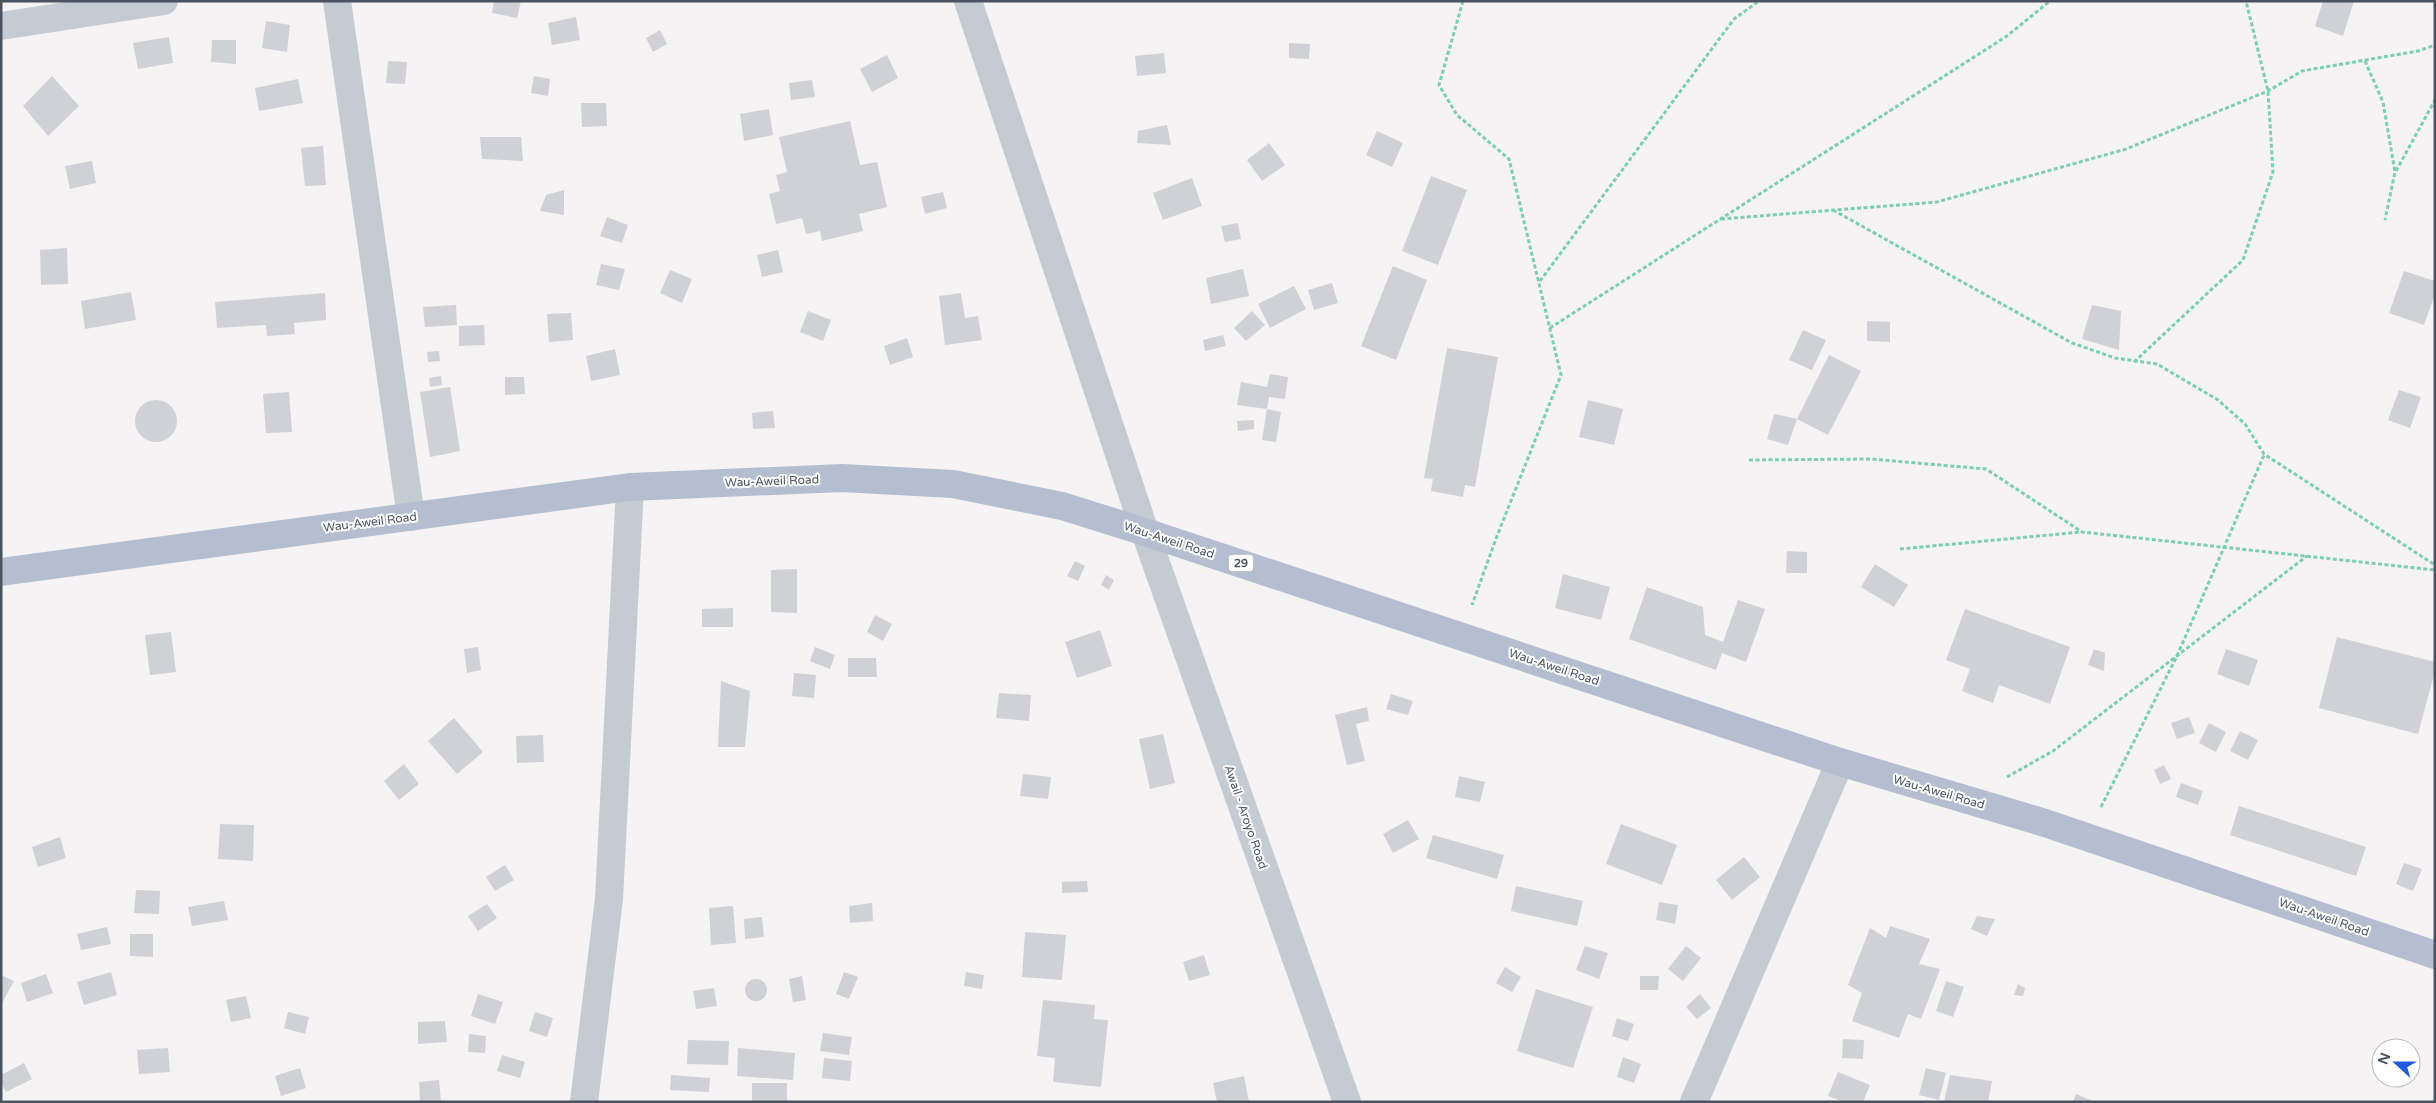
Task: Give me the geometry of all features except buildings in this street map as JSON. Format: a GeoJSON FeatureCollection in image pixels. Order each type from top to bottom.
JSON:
{"type":"FeatureCollection","features":[{"type":"Feature","properties":{"kind":"main road","name":"Wau-Aweil Road"},"geometry":{"type":"LineString","coordinates":[[1,572],[630,486],[842,478],[953,484],[1062,506],[1145,532],[1840,762],[2086,837],[2435,955]]}},
{"type":"Feature","properties":{"kind":"street"},"geometry":{"type":"LineString","coordinates":[[1,26],[164,1]]}},
{"type":"Feature","properties":{"kind":"street"},"geometry":{"type":"LineString","coordinates":[[338,1],[411,517]]}},
{"type":"Feature","properties":{"kind":"street","name":"Awail - Aroyo Road"},"geometry":{"type":"LineString","coordinates":[[968,1],[1145,532],[1347,1102]]}},
{"type":"Feature","properties":{"kind":"street"},"geometry":{"type":"LineString","coordinates":[[584,1102],[609,899],[630,486]]}},
{"type":"Feature","properties":{"kind":"street"},"geometry":{"type":"LineString","coordinates":[[1694,1102],[1840,762]]}},
{"type":"Feature","properties":{"kind":"path"},"geometry":{"type":"LineString","coordinates":[[1461,636],[1496,536],[1561,375],[1509,159],[1457,115],[1440,85],[1463,1]]}},
{"type":"Feature","properties":{"kind":"path"},"geometry":{"type":"LineString","coordinates":[[1539,282],[1734,19],[1758,1]]}},
{"type":"Feature","properties":{"kind":"path"},"geometry":{"type":"LineString","coordinates":[[1550,328],[2007,36],[2050,1]]}},
{"type":"Feature","properties":{"kind":"path"},"geometry":{"type":"LineString","coordinates":[[2134,362],[2243,260],[2273,172],[2268,91],[2246,1]]}},
{"type":"Feature","properties":{"kind":"path"},"geometry":{"type":"LineString","coordinates":[[1721,219],[1937,202],[2126,149],[2268,91],[2302,71],[2418,52],[2435,45]]}},
{"type":"Feature","properties":{"kind":"path"},"geometry":{"type":"LineString","coordinates":[[2365,61],[2383,102],[2395,172]]}},
{"type":"Feature","properties":{"kind":"path"},"geometry":{"type":"LineString","coordinates":[[2385,220],[2395,172],[2435,100]]}},
{"type":"Feature","properties":{"kind":"path"},"geometry":{"type":"LineString","coordinates":[[1833,210],[2064,339],[2114,358],[2157,364],[2218,400],[2245,424],[2264,454],[2435,566]]}},
{"type":"Feature","properties":{"kind":"path"},"geometry":{"type":"LineString","coordinates":[[2086,837],[2177,656],[2264,454]]}},
{"type":"Feature","properties":{"kind":"path"},"geometry":{"type":"LineString","coordinates":[[1749,460],[1872,459],[1986,468],[2082,532]]}},
{"type":"Feature","properties":{"kind":"path"},"geometry":{"type":"LineString","coordinates":[[1900,549],[2082,532],[2435,570]]}},
{"type":"Feature","properties":{"kind":"path"},"geometry":{"type":"LineString","coordinates":[[1968,800],[2053,751],[2307,556]]}}]}
